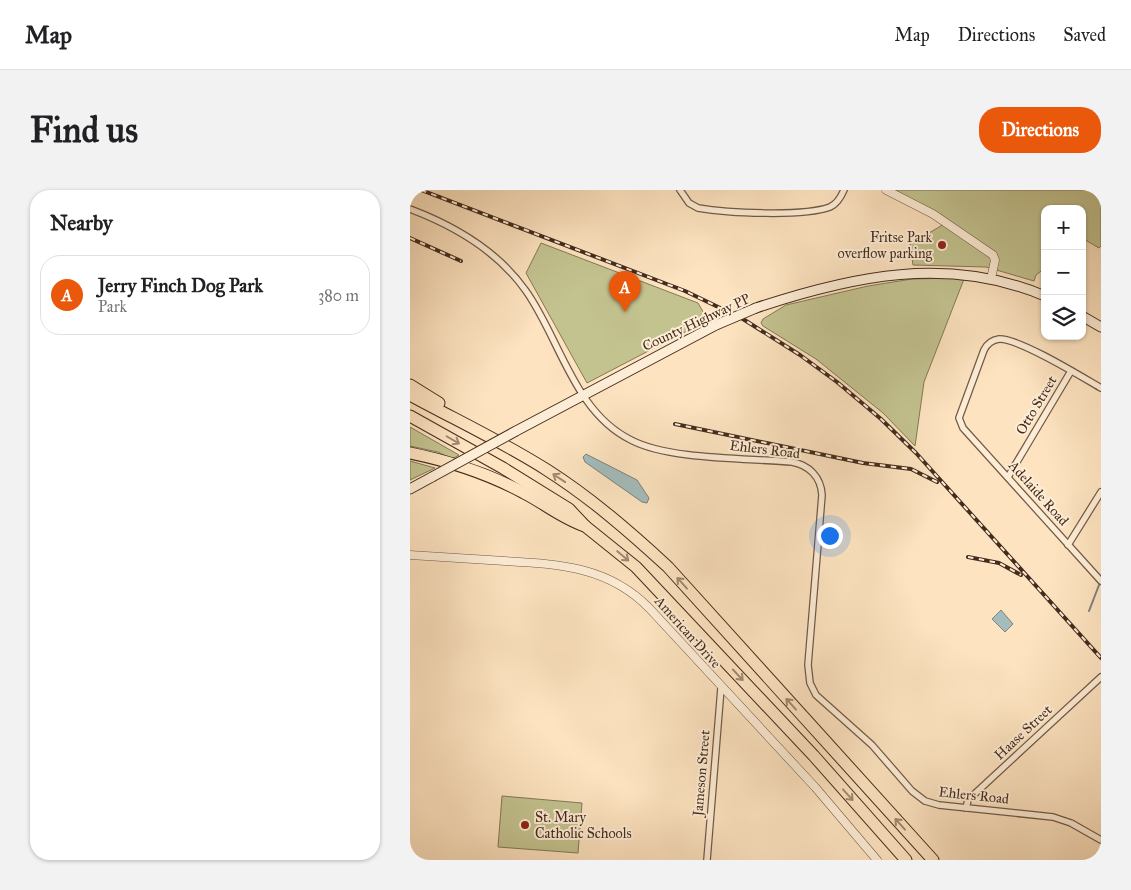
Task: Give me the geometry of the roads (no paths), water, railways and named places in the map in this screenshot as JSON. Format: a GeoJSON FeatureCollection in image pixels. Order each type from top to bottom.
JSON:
{"type":"FeatureCollection","features":[{"type":"Feature","properties":{"kind":"highway"},"geometry":{"type":"LineString","coordinates":[[410,385],[472,423],[484,436]]}},
{"type":"Feature","properties":{"kind":"highway"},"geometry":{"type":"LineString","coordinates":[[410,395],[545,468],[575,488],[642,542],[668,567],[933,860]]}},
{"type":"Feature","properties":{"kind":"highway"},"geometry":{"type":"LineString","coordinates":[[410,416],[503,468],[569,509],[585,526],[636,567],[906,860]]}},
{"type":"Feature","properties":{"kind":"highway"},"geometry":{"type":"LineString","coordinates":[[410,453],[490,477],[522,492],[573,522],[585,526]]}},
{"type":"Feature","properties":{"kind":"main road","name":"County Highway PP"},"geometry":{"type":"LineString","coordinates":[[410,489],[716,324],[787,298],[893,274],[938,272],[990,278],[1042,295]]}},
{"type":"Feature","properties":{"kind":"main road"},"geometry":{"type":"LineString","coordinates":[[1086,318],[1101,327]]}},
{"type":"Feature","properties":{"kind":"street"},"geometry":{"type":"LineString","coordinates":[[680,190],[688,203],[698,208],[772,213],[830,207],[838,201],[844,190]]}},
{"type":"Feature","properties":{"kind":"street"},"geometry":{"type":"LineString","coordinates":[[886,190],[932,214],[993,255],[995,260],[990,278]]}},
{"type":"Feature","properties":{"kind":"street","name":"Ehlers Road"},"geometry":{"type":"LineString","coordinates":[[410,210],[458,230],[483,248],[519,282],[532,301],[593,410],[607,424],[626,438],[648,448],[672,452],[792,462],[802,465],[813,473],[820,485],[822,495],[808,677],[813,690],[876,749],[918,796],[933,804],[1053,817],[1071,823],[1101,840]]}},
{"type":"Feature","properties":{"kind":"street","name":"Adelaide Road"},"geometry":{"type":"LineString","coordinates":[[1072,371],[1041,354],[1007,340],[992,341],[984,350],[960,414],[959,422],[1101,581]]}},
{"type":"Feature","properties":{"kind":"street"},"geometry":{"type":"LineString","coordinates":[[1072,371],[1101,388]]}},
{"type":"Feature","properties":{"kind":"street","name":"Otto Street"},"geometry":{"type":"LineString","coordinates":[[1008,477],[1072,371]]}},
{"type":"Feature","properties":{"kind":"street"},"geometry":{"type":"LineString","coordinates":[[1068,545],[1101,492]]}},
{"type":"Feature","properties":{"kind":"street","name":"American Drive"},"geometry":{"type":"LineString","coordinates":[[410,555],[555,564],[585,569],[605,576],[627,588],[645,604],[815,787],[877,860]]}},
{"type":"Feature","properties":{"kind":"street","name":"Haase Street"},"geometry":{"type":"LineString","coordinates":[[966,808],[968,800],[1101,677]]}},
{"type":"Feature","properties":{"kind":"street","name":"Jameson Street"},"geometry":{"type":"LineString","coordinates":[[707,860],[722,688]]}},
{"type":"Feature","properties":{"kind":"water"},"geometry":{"type":"Polygon","coordinates":[[[586,454],[637,480],[649,498],[647,503],[642,502],[585,462],[583,457],[586,454]]]}},
{"type":"Feature","properties":{"kind":"water"},"geometry":{"type":"Polygon","coordinates":[[[1001,610],[1013,624],[1005,632],[992,619],[1001,610]]]}},
{"type":"Feature","properties":{"kind":"waterway"},"geometry":{"type":"LineString","coordinates":[[1089,611],[1099,585]]}},
{"type":"Feature","properties":{"kind":"railway"},"geometry":{"type":"LineString","coordinates":[[421,190],[685,291],[743,319],[800,355],[837,382],[881,419],[916,453],[1101,658]]}},
{"type":"Feature","properties":{"kind":"railway"},"geometry":{"type":"LineString","coordinates":[[410,238],[461,261]]}},
{"type":"Feature","properties":{"kind":"railway"},"geometry":{"type":"LineString","coordinates":[[675,424],[863,463],[911,469],[937,482]]}},
{"type":"Feature","properties":{"kind":"railway"},"geometry":{"type":"LineString","coordinates":[[968,557],[999,563],[1021,575]]}},
{"type":"Feature","properties":{"kind":"place","name":"Fritse Park overflow parking"},"geometry":{"type":"Point","coordinates":[942,245]}},
{"type":"Feature","properties":{"kind":"place","name":"Jerry Finch Dog Park"},"geometry":{"type":"Point","coordinates":[625,312]}},
{"type":"Feature","properties":{"kind":"place","name":"St. Mary Catholic Schools"},"geometry":{"type":"Point","coordinates":[525,825]}}]}
